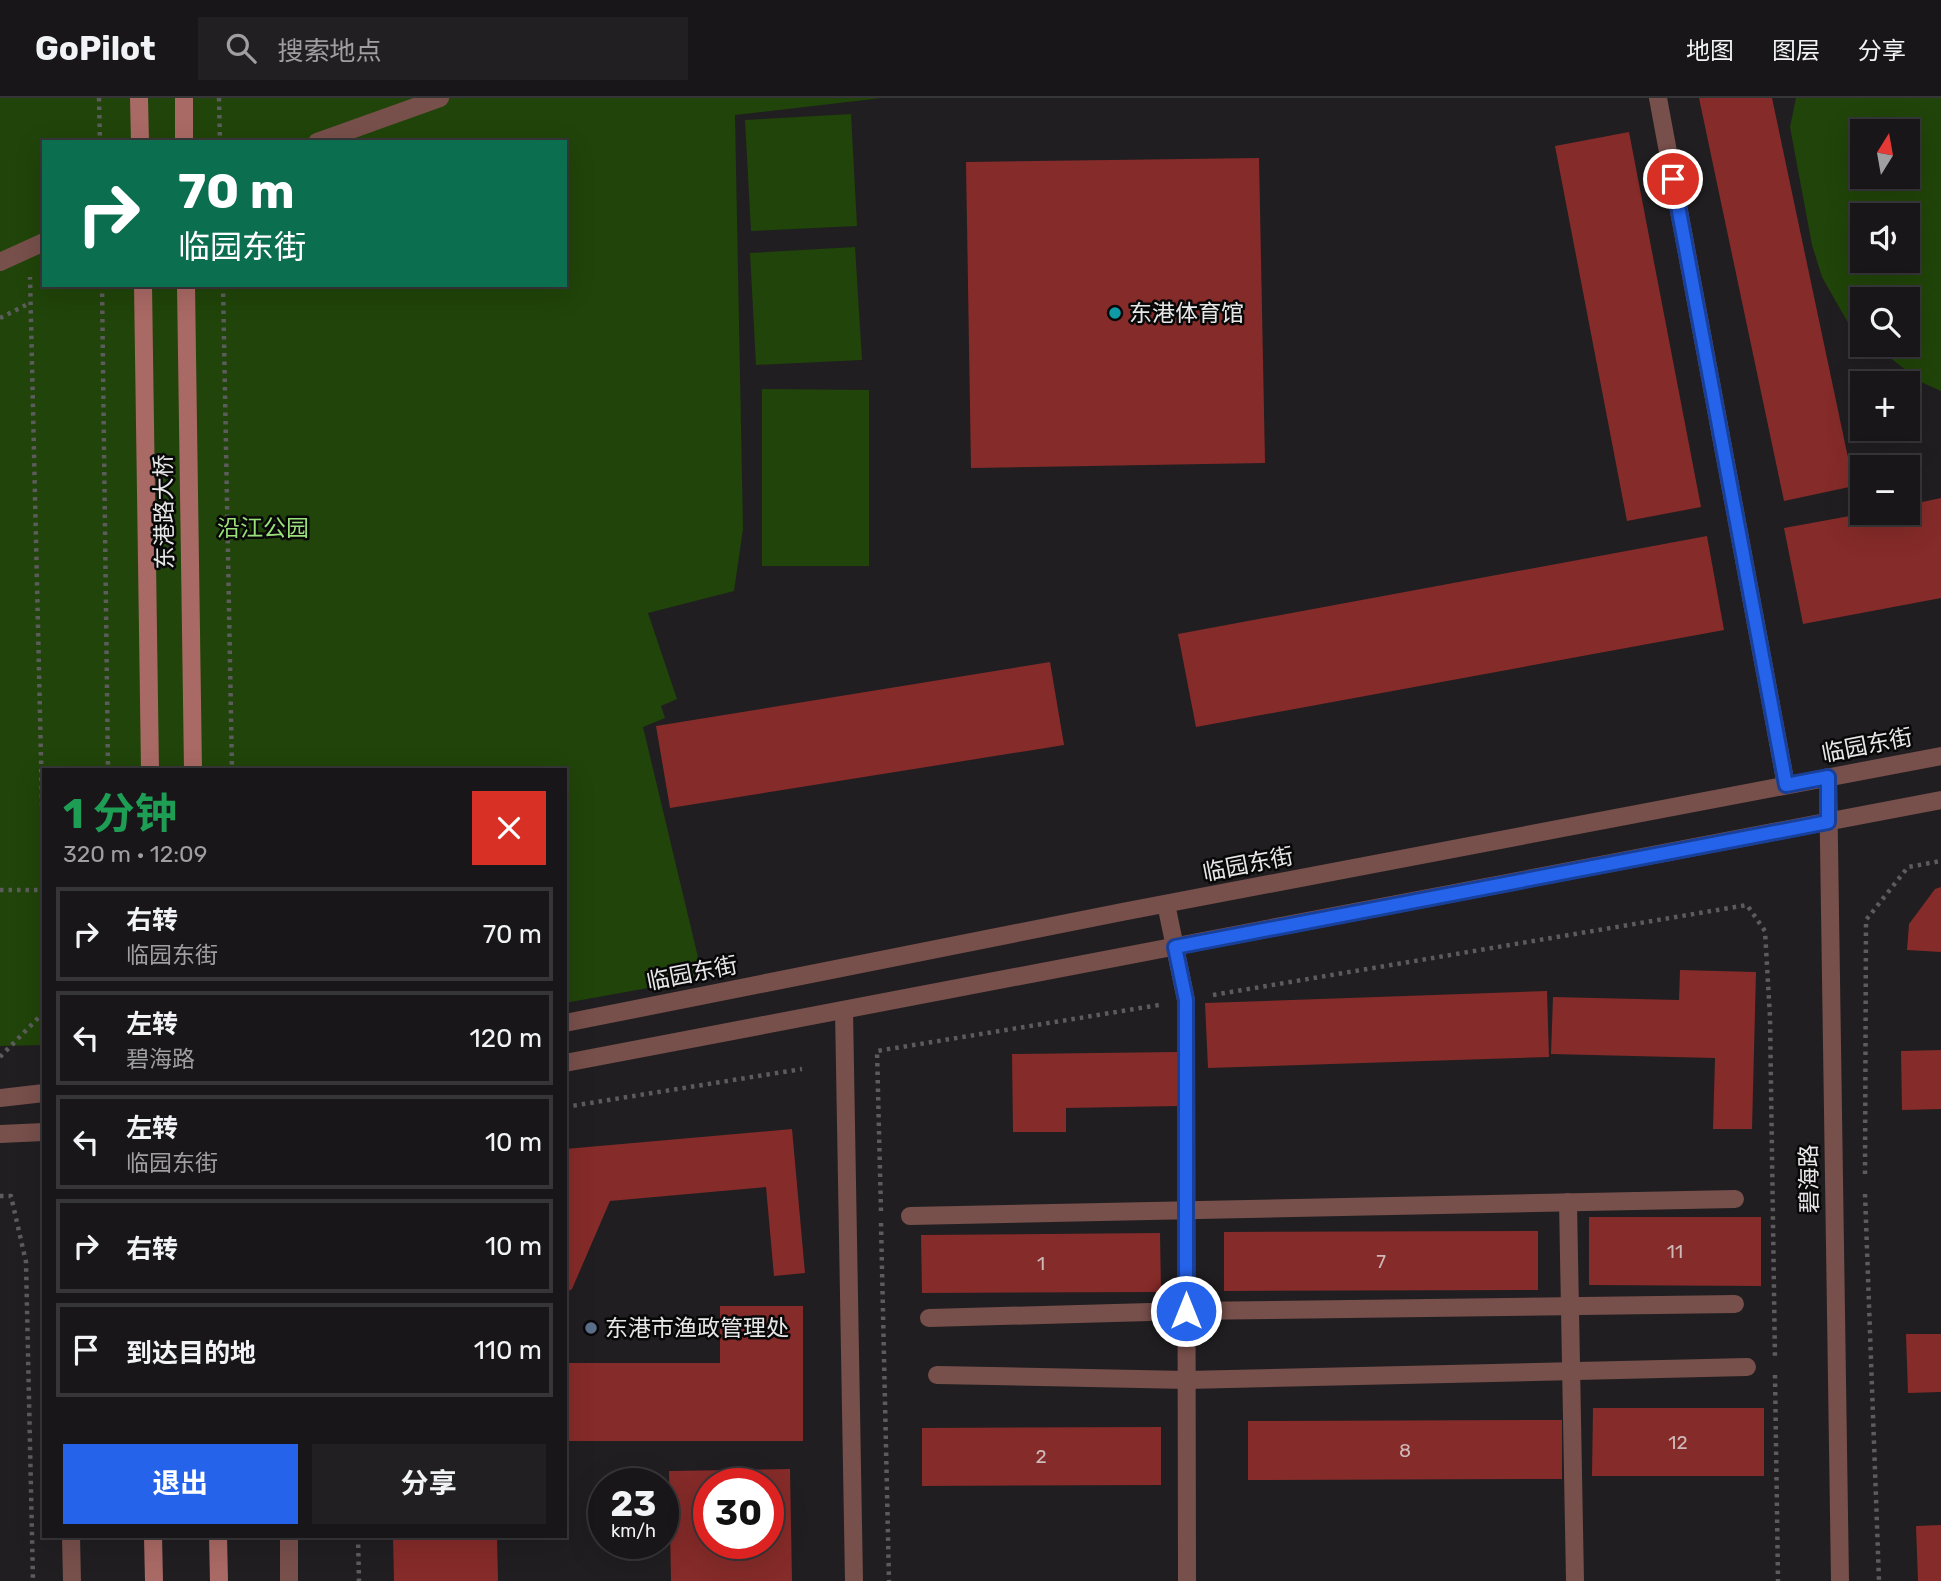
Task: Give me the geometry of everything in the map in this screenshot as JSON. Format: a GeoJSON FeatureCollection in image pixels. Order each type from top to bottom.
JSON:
{"type":"FeatureCollection","features":[{"type":"Feature","properties":{"kind":"main road"},"geometry":{"type":"LineString","coordinates":[[139,98],[140,140]]}},
{"type":"Feature","properties":{"kind":"main road"},"geometry":{"type":"LineString","coordinates":[[184,98],[184,140]]}},
{"type":"Feature","properties":{"kind":"main road","name":"东港路大桥"},"geometry":{"type":"LineString","coordinates":[[143,287],[150,768]]}},
{"type":"Feature","properties":{"kind":"main road","name":"东港路大桥"},"geometry":{"type":"LineString","coordinates":[[186,287],[192,768]]}},
{"type":"Feature","properties":{"kind":"main road"},"geometry":{"type":"LineString","coordinates":[[153,1538],[154,1581]]}},
{"type":"Feature","properties":{"kind":"main road"},"geometry":{"type":"LineString","coordinates":[[218,1538],[219,1581]]}},
{"type":"Feature","properties":{"kind":"street"},"geometry":{"type":"LineString","coordinates":[[323,140],[440,98]]}},
{"type":"Feature","properties":{"kind":"street"},"geometry":{"type":"LineString","coordinates":[[1658,98],[1786,785]]}},
{"type":"Feature","properties":{"kind":"street"},"geometry":{"type":"LineString","coordinates":[[0,262],[37,245]]}},
{"type":"Feature","properties":{"kind":"street","name":"临园东街"},"geometry":{"type":"LineString","coordinates":[[567,1023],[1166,904],[1941,756]]}},
{"type":"Feature","properties":{"kind":"street","name":"碧海路"},"geometry":{"type":"LineString","coordinates":[[1828,777],[1840,1581]]}},
{"type":"Feature","properties":{"kind":"street"},"geometry":{"type":"LineString","coordinates":[[567,1063],[1941,800]]}},
{"type":"Feature","properties":{"kind":"street"},"geometry":{"type":"LineString","coordinates":[[1166,904],[1186,1000],[1187,1581]]}},
{"type":"Feature","properties":{"kind":"street"},"geometry":{"type":"LineString","coordinates":[[845,1010],[853,1581]]}},
{"type":"Feature","properties":{"kind":"street"},"geometry":{"type":"LineString","coordinates":[[0,1098],[42,1093]]}},
{"type":"Feature","properties":{"kind":"street"},"geometry":{"type":"LineString","coordinates":[[0,1134],[42,1132]]}},
{"type":"Feature","properties":{"kind":"street"},"geometry":{"type":"LineString","coordinates":[[910,1216],[1735,1199]]}},
{"type":"Feature","properties":{"kind":"street"},"geometry":{"type":"LineString","coordinates":[[1568,1202],[1575,1581]]}},
{"type":"Feature","properties":{"kind":"street"},"geometry":{"type":"LineString","coordinates":[[929,1318],[1186,1311],[1735,1304]]}},
{"type":"Feature","properties":{"kind":"street"},"geometry":{"type":"LineString","coordinates":[[937,1375],[1187,1380],[1747,1367]]}},
{"type":"Feature","properties":{"kind":"street"},"geometry":{"type":"LineString","coordinates":[[71,1538],[72,1581]]}},
{"type":"Feature","properties":{"kind":"street"},"geometry":{"type":"LineString","coordinates":[[289,1538],[289,1581]]}},
{"type":"Feature","properties":{"kind":"path"},"geometry":{"type":"LineString","coordinates":[[99,98],[100,140]]}},
{"type":"Feature","properties":{"kind":"path"},"geometry":{"type":"LineString","coordinates":[[219,98],[220,140]]}},
{"type":"Feature","properties":{"kind":"path"},"geometry":{"type":"LineString","coordinates":[[37,245],[31,302],[42,800]]}},
{"type":"Feature","properties":{"kind":"path"},"geometry":{"type":"LineString","coordinates":[[102,287],[108,768]]}},
{"type":"Feature","properties":{"kind":"path"},"geometry":{"type":"LineString","coordinates":[[223,287],[232,768]]}},
{"type":"Feature","properties":{"kind":"path"},"geometry":{"type":"LineString","coordinates":[[0,318],[31,302]]}},
{"type":"Feature","properties":{"kind":"path"},"geometry":{"type":"LineString","coordinates":[[1879,1581],[1864,1186],[1866,920],[1908,867],[1941,861]]}},
{"type":"Feature","properties":{"kind":"path"},"geometry":{"type":"LineString","coordinates":[[0,890],[42,890]]}},
{"type":"Feature","properties":{"kind":"path"},"geometry":{"type":"LineString","coordinates":[[889,1581],[877,1051],[1747,905],[1765,931],[1770,1017],[1778,1581]]}},
{"type":"Feature","properties":{"kind":"path"},"geometry":{"type":"LineString","coordinates":[[0,1057],[42,1014]]}},
{"type":"Feature","properties":{"kind":"path"},"geometry":{"type":"LineString","coordinates":[[567,1107],[802,1069]]}},
{"type":"Feature","properties":{"kind":"path"},"geometry":{"type":"LineString","coordinates":[[0,1196],[12,1196],[26,1262],[33,1581]]}},
{"type":"Feature","properties":{"kind":"path"},"geometry":{"type":"LineString","coordinates":[[358,1538],[359,1581]]}},
{"type":"Feature","properties":{"kind":"green space","name":"沿江公园"},"geometry":{"type":"Polygon","coordinates":[[[0,98],[882,98],[735,115],[743,529],[734,591],[648,613],[677,699],[661,706],[665,718],[643,727],[703,978],[567,1003],[567,768],[42,768],[42,1045],[0,1046],[0,98]]]}},
{"type":"Feature","properties":{"kind":"green space"},"geometry":{"type":"Polygon","coordinates":[[[1796,98],[1941,98],[1941,391],[1920,381],[1920,371],[1907,371],[1889,357],[1920,357],[1920,287],[1850,287],[1850,324],[1822,277],[1812,245],[1790,127],[1796,98]]]}},
{"type":"Feature","properties":{"kind":"green space"},"geometry":{"type":"Polygon","coordinates":[[[851,114],[857,226],[751,231],[745,120],[851,114]]]}},
{"type":"Feature","properties":{"kind":"green space"},"geometry":{"type":"Polygon","coordinates":[[[855,247],[862,360],[756,365],[750,253],[855,247]]]}},
{"type":"Feature","properties":{"kind":"green space"},"geometry":{"type":"Polygon","coordinates":[[[762,389],[869,390],[869,566],[762,566],[762,389]]]}},
{"type":"Feature","properties":{"kind":"building"},"geometry":{"type":"Polygon","coordinates":[[[1699,98],[1772,98],[1850,467],[1850,487],[1784,501],[1699,98]]]}},
{"type":"Feature","properties":{"kind":"building"},"geometry":{"type":"Polygon","coordinates":[[[1629,132],[1701,507],[1627,521],[1555,146],[1629,132]]]}},
{"type":"Feature","properties":{"kind":"building","name":"东港体育馆"},"geometry":{"type":"Polygon","coordinates":[[[1259,158],[1265,463],[971,468],[966,162],[1259,158]]]}},
{"type":"Feature","properties":{"kind":"building"},"geometry":{"type":"Polygon","coordinates":[[[1941,498],[1941,598],[1803,624],[1784,528],[1850,516],[1850,525],[1920,525],[1920,502],[1941,498]]]}},
{"type":"Feature","properties":{"kind":"building"},"geometry":{"type":"Polygon","coordinates":[[[1707,536],[1724,630],[1196,727],[1178,634],[1707,536]]]}},
{"type":"Feature","properties":{"kind":"building"},"geometry":{"type":"Polygon","coordinates":[[[1050,662],[1064,745],[670,808],[656,726],[1050,662]]]}},
{"type":"Feature","properties":{"kind":"building"},"geometry":{"type":"Polygon","coordinates":[[[1941,887],[1941,952],[1907,950],[1909,924],[1935,889],[1941,887]]]}},
{"type":"Feature","properties":{"kind":"building"},"geometry":{"type":"Polygon","coordinates":[[[1680,970],[1756,972],[1752,1129],[1713,1129],[1715,1058],[1551,1054],[1553,997],[1679,1000],[1680,970]]]}},
{"type":"Feature","properties":{"kind":"building"},"geometry":{"type":"Polygon","coordinates":[[[1547,991],[1549,1057],[1208,1068],[1205,1003],[1547,991]]]}},
{"type":"Feature","properties":{"kind":"building"},"geometry":{"type":"Polygon","coordinates":[[[1941,1050],[1941,1109],[1902,1110],[1901,1051],[1941,1050]]]}},
{"type":"Feature","properties":{"kind":"building"},"geometry":{"type":"Polygon","coordinates":[[[1177,1052],[1178,1106],[1066,1108],[1066,1132],[1013,1132],[1012,1054],[1177,1052]]]}},
{"type":"Feature","properties":{"kind":"building"},"geometry":{"type":"Polygon","coordinates":[[[792,1129],[805,1273],[774,1276],[766,1187],[610,1201],[572,1289],[567,1292],[567,1149],[792,1129]]]}},
{"type":"Feature","properties":{"kind":"building"},"geometry":{"type":"Polygon","coordinates":[[[1589,1217],[1761,1217],[1761,1286],[1589,1285],[1589,1217]]]}},
{"type":"Feature","properties":{"kind":"building"},"geometry":{"type":"Polygon","coordinates":[[[1538,1231],[1538,1290],[1224,1291],[1224,1232],[1538,1231]]]}},
{"type":"Feature","properties":{"kind":"building"},"geometry":{"type":"Polygon","coordinates":[[[1160,1233],[1161,1292],[922,1293],[921,1235],[1160,1233]]]}},
{"type":"Feature","properties":{"kind":"building"},"geometry":{"type":"Polygon","coordinates":[[[720,1306],[803,1306],[803,1441],[567,1441],[567,1363],[720,1363],[720,1306]]]}},
{"type":"Feature","properties":{"kind":"building"},"geometry":{"type":"Polygon","coordinates":[[[1906,1334],[1941,1334],[1941,1392],[1908,1393],[1906,1334]]]}},
{"type":"Feature","properties":{"kind":"building"},"geometry":{"type":"Polygon","coordinates":[[[1593,1408],[1764,1408],[1764,1476],[1592,1476],[1593,1408]]]}},
{"type":"Feature","properties":{"kind":"building"},"geometry":{"type":"Polygon","coordinates":[[[1562,1420],[1562,1479],[1248,1480],[1248,1421],[1562,1420]]]}},
{"type":"Feature","properties":{"kind":"building"},"geometry":{"type":"Polygon","coordinates":[[[1161,1427],[1161,1485],[922,1486],[922,1428],[1161,1427]]]}},
{"type":"Feature","properties":{"kind":"building"},"geometry":{"type":"Polygon","coordinates":[[[784,1469],[790,1469],[792,1581],[671,1581],[671,1559],[679,1559],[679,1471],[693,1471],[693,1559],[784,1559],[784,1469]]]}},
{"type":"Feature","properties":{"kind":"building"},"geometry":{"type":"Polygon","coordinates":[[[1941,1525],[1941,1581],[1918,1581],[1916,1526],[1941,1525]]]}},
{"type":"Feature","properties":{"kind":"building"},"geometry":{"type":"Polygon","coordinates":[[[393,1538],[497,1538],[498,1581],[394,1581],[393,1538]]]}},
{"type":"Feature","properties":{"kind":"place","name":"东港体育馆"},"geometry":{"type":"Point","coordinates":[1115,313]}},
{"type":"Feature","properties":{"kind":"place","name":"东港市渔政管理处"},"geometry":{"type":"Point","coordinates":[591,1328]}},
{"type":"Feature","properties":{"kind":"route"},"geometry":{"type":"LineString","coordinates":[[1186,1311],[1186,1000],[1175,947],[1828,822],[1828,777],[1786,785],[1673,179]]}}]}
